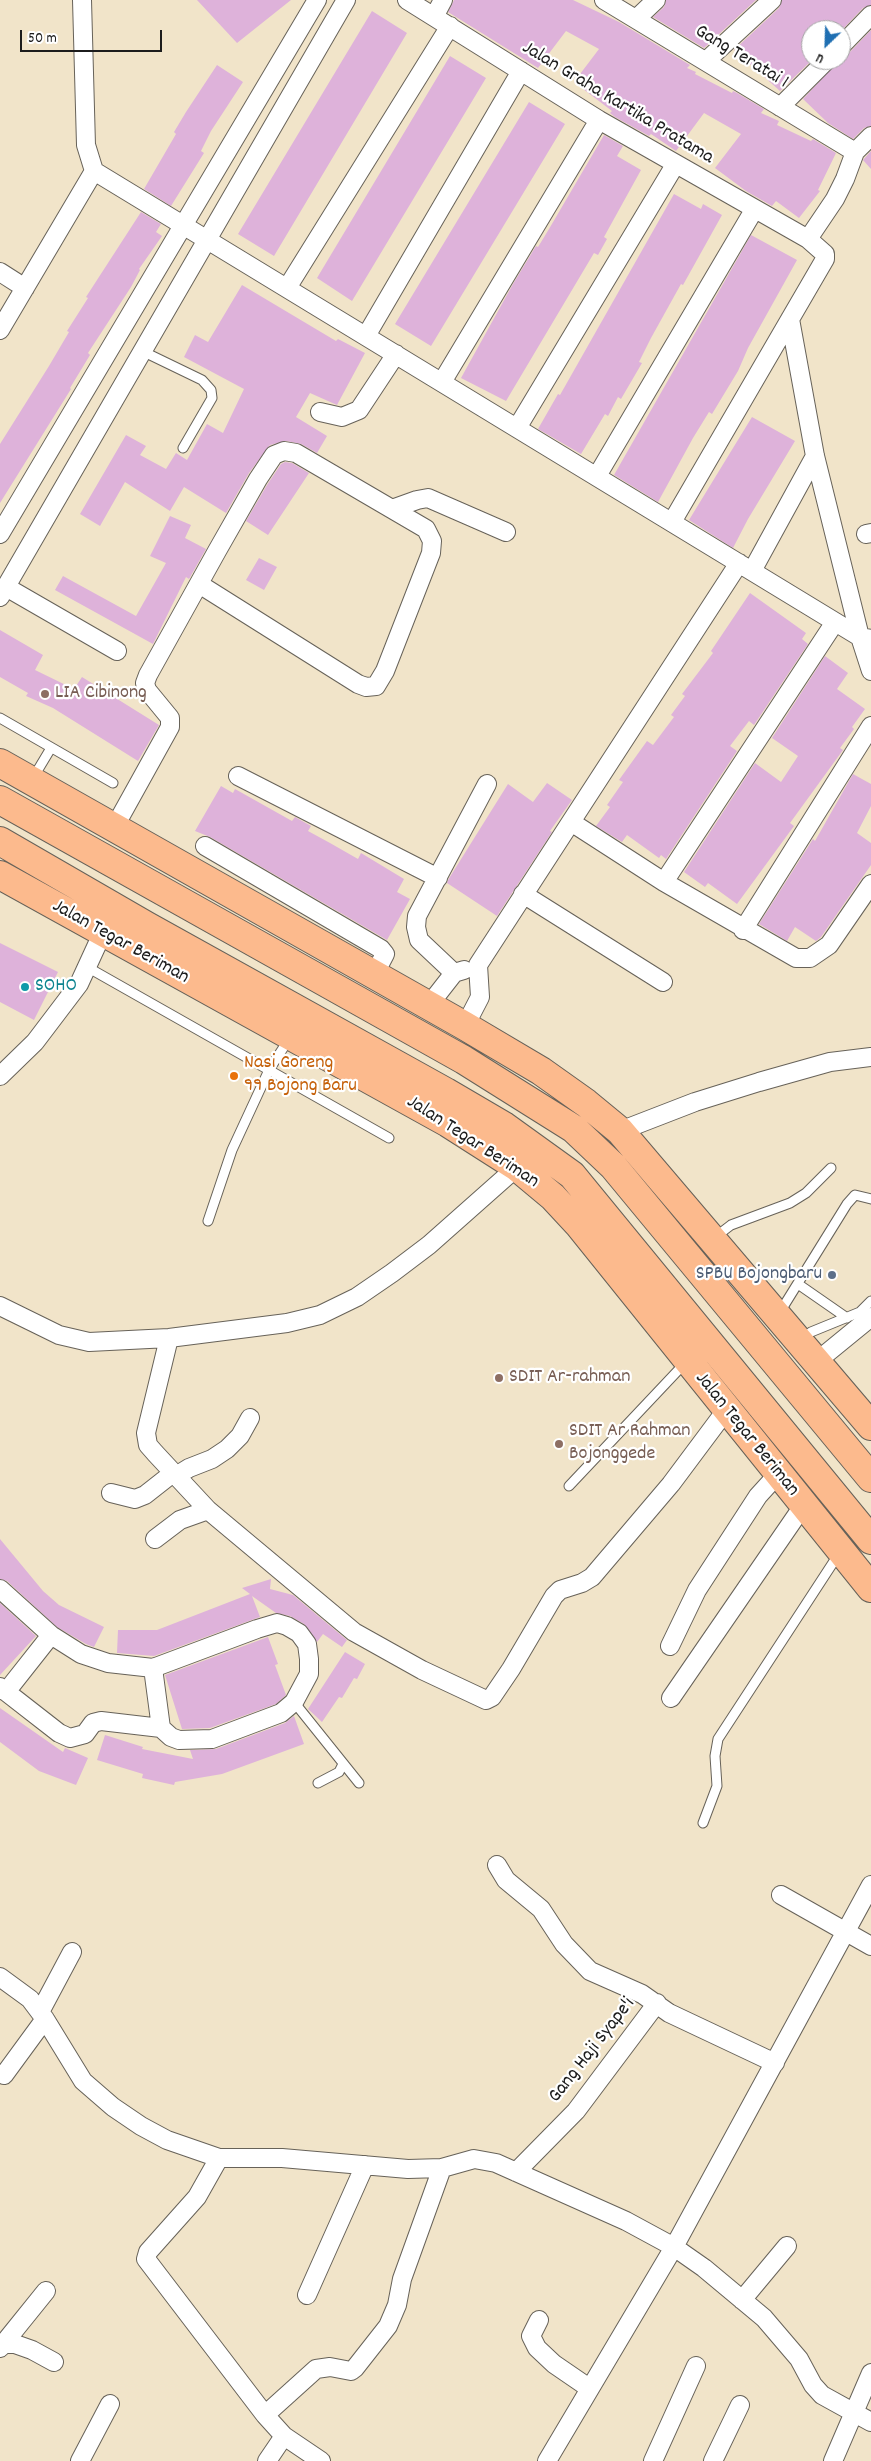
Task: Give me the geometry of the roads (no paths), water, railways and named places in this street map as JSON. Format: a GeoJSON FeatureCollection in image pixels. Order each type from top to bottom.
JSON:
{"type":"FeatureCollection","features":[{"type":"Feature","properties":{"kind":"main road"},"geometry":{"type":"LineString","coordinates":[[0,762],[429,1005],[541,1071],[586,1103],[620,1131],[871,1426]]}},
{"type":"Feature","properties":{"kind":"main road"},"geometry":{"type":"LineString","coordinates":[[0,800],[464,1060],[526,1097],[580,1135],[613,1166],[871,1478]]}},
{"type":"Feature","properties":{"kind":"main road","name":"Jalan Tegar Beriman"},"geometry":{"type":"LineString","coordinates":[[0,840],[147,926],[446,1092],[518,1136],[572,1175],[696,1329],[871,1540]]}},
{"type":"Feature","properties":{"kind":"main road"},"geometry":{"type":"LineString","coordinates":[[168,894],[183,867]]}},
{"type":"Feature","properties":{"kind":"main road","name":"Jalan Tegar Beriman"},"geometry":{"type":"LineString","coordinates":[[0,876],[102,934],[448,1123],[517,1167],[553,1196],[573,1218],[681,1354],[727,1408],[840,1552],[871,1588]]}},
{"type":"Feature","properties":{"kind":"main road"},"geometry":{"type":"LineString","coordinates":[[133,950],[147,926]]}},
{"type":"Feature","properties":{"kind":"main road"},"geometry":{"type":"LineString","coordinates":[[446,1092],[464,1060]]}},
{"type":"Feature","properties":{"kind":"main road"},"geometry":{"type":"LineString","coordinates":[[726,1304],[749,1284]]}},
{"type":"Feature","properties":{"kind":"main road"},"geometry":{"type":"LineString","coordinates":[[681,1354],[696,1329]]}},
{"type":"Feature","properties":{"kind":"street"},"geometry":{"type":"LineString","coordinates":[[82,0],[86,146],[94,171],[835,622],[866,638]]}},
{"type":"Feature","properties":{"kind":"street"},"geometry":{"type":"LineString","coordinates":[[0,534],[317,0]]}},
{"type":"Feature","properties":{"kind":"street"},"geometry":{"type":"LineString","coordinates":[[117,651],[3,592],[346,0]]}},
{"type":"Feature","properties":{"kind":"street","name":"Jalan Graha Kartika Pratama"},"geometry":{"type":"LineString","coordinates":[[407,0],[599,120],[754,210],[808,239],[823,250],[825,259],[672,522]]}},
{"type":"Feature","properties":{"kind":"street"},"geometry":{"type":"LineString","coordinates":[[434,17],[443,0]]}},
{"type":"Feature","properties":{"kind":"street","name":"Gang Teratai 1"},"geometry":{"type":"LineString","coordinates":[[604,0],[855,152]]}},
{"type":"Feature","properties":{"kind":"street"},"geometry":{"type":"LineString","coordinates":[[636,19],[656,0]]}},
{"type":"Feature","properties":{"kind":"street"},"geometry":{"type":"LineString","coordinates":[[706,62],[772,0]]}},
{"type":"Feature","properties":{"kind":"street"},"geometry":{"type":"LineString","coordinates":[[851,36],[871,15]]}},
{"type":"Feature","properties":{"kind":"street"},"geometry":{"type":"LineString","coordinates":[[287,288],[450,26]]}},
{"type":"Feature","properties":{"kind":"street"},"geometry":{"type":"LineString","coordinates":[[780,107],[817,70]]}},
{"type":"Feature","properties":{"kind":"street"},"geometry":{"type":"LineString","coordinates":[[366,336],[521,71]]}},
{"type":"Feature","properties":{"kind":"street"},"geometry":{"type":"LineString","coordinates":[[442,382],[599,120]]}},
{"type":"Feature","properties":{"kind":"street"},"geometry":{"type":"LineString","coordinates":[[808,239],[839,192],[855,152],[871,136]]}},
{"type":"Feature","properties":{"kind":"street"},"geometry":{"type":"LineString","coordinates":[[517,428],[675,165]]}},
{"type":"Feature","properties":{"kind":"street"},"geometry":{"type":"LineString","coordinates":[[0,330],[94,171]]}},
{"type":"Feature","properties":{"kind":"street"},"geometry":{"type":"LineString","coordinates":[[597,476],[754,210]]}},
{"type":"Feature","properties":{"kind":"street"},"geometry":{"type":"LineString","coordinates":[[0,272],[25,288]]}},
{"type":"Feature","properties":{"kind":"street"},"geometry":{"type":"LineString","coordinates":[[790,319],[815,456],[866,638],[871,671]]}},
{"type":"Feature","properties":{"kind":"street"},"geometry":{"type":"LineString","coordinates":[[320,412],[342,417],[359,410],[396,354]]}},
{"type":"Feature","properties":{"kind":"street"},"geometry":{"type":"LineString","coordinates":[[114,828],[170,727],[170,718],[147,690],[145,683],[199,584],[258,479],[274,455],[284,451],[296,453],[426,529],[432,541],[432,553],[385,671],[376,686],[366,687],[358,684],[199,584]]}},
{"type":"Feature","properties":{"kind":"street"},"geometry":{"type":"LineString","coordinates":[[465,1026],[480,997],[478,965],[571,822],[746,567],[815,456]]}},
{"type":"Feature","properties":{"kind":"street"},"geometry":{"type":"LineString","coordinates":[[392,509],[428,498],[506,532]]}},
{"type":"Feature","properties":{"kind":"street"},"geometry":{"type":"LineString","coordinates":[[664,882],[829,628],[835,622]]}},
{"type":"Feature","properties":{"kind":"street"},"geometry":{"type":"LineString","coordinates":[[743,930],[871,726]]}},
{"type":"Feature","properties":{"kind":"street"},"geometry":{"type":"LineString","coordinates":[[238,776],[438,878]]}},
{"type":"Feature","properties":{"kind":"street"},"geometry":{"type":"LineString","coordinates":[[454,973],[419,940],[416,927],[417,916],[487,784]]}},
{"type":"Feature","properties":{"kind":"street"},"geometry":{"type":"LineString","coordinates":[[571,822],[743,930],[796,958],[810,958],[829,945],[871,884]]}},
{"type":"Feature","properties":{"kind":"street"},"geometry":{"type":"LineString","coordinates":[[205,846],[381,949],[385,954],[374,975]]}},
{"type":"Feature","properties":{"kind":"street"},"geometry":{"type":"LineString","coordinates":[[262,911],[273,886]]}},
{"type":"Feature","properties":{"kind":"street"},"geometry":{"type":"LineString","coordinates":[[523,894],[662,982]]}},
{"type":"Feature","properties":{"kind":"street"},"geometry":{"type":"LineString","coordinates":[[0,1076],[7,1059],[53,1019],[79,984],[102,934]]}},
{"type":"Feature","properties":{"kind":"street"},"geometry":{"type":"LineString","coordinates":[[429,1005],[454,973],[478,965]]}},
{"type":"Feature","properties":{"kind":"street"},"geometry":{"type":"LineString","coordinates":[[620,1131],[696,1102],[759,1082],[830,1062],[871,1057]]}},
{"type":"Feature","properties":{"kind":"street"},"geometry":{"type":"LineString","coordinates":[[0,1306],[59,1335],[89,1342],[169,1338],[287,1323],[320,1315],[358,1297],[429,1245],[517,1167]]}},
{"type":"Feature","properties":{"kind":"street"},"geometry":{"type":"LineString","coordinates":[[807,1352],[871,1317]]}},
{"type":"Feature","properties":{"kind":"street"},"geometry":{"type":"LineString","coordinates":[[169,1338],[146,1433],[148,1445],[208,1510],[354,1632],[422,1670],[486,1700],[492,1697],[511,1668],[554,1596],[560,1590],[582,1584],[592,1577],[605,1563],[671,1484],[727,1408]]}},
{"type":"Feature","properties":{"kind":"street"},"geometry":{"type":"LineString","coordinates":[[112,1493],[135,1499],[145,1495],[175,1474],[212,1459],[227,1449],[240,1436],[250,1418]]}},
{"type":"Feature","properties":{"kind":"street"},"geometry":{"type":"LineString","coordinates":[[670,1646],[697,1590],[758,1496],[778,1474]]}},
{"type":"Feature","properties":{"kind":"street"},"geometry":{"type":"LineString","coordinates":[[672,1698],[803,1506]]}},
{"type":"Feature","properties":{"kind":"street"},"geometry":{"type":"LineString","coordinates":[[155,1539],[180,1520],[208,1510]]}},
{"type":"Feature","properties":{"kind":"street"},"geometry":{"type":"LineString","coordinates":[[0,1588],[51,1635],[81,1654],[108,1663],[153,1668],[277,1623],[288,1626],[298,1633],[307,1644],[309,1674],[294,1702],[281,1713],[212,1739],[180,1740],[171,1737],[160,1728],[100,1721],[93,1723],[84,1734],[70,1738],[60,1734],[3,1689],[51,1635]]}},
{"type":"Feature","properties":{"kind":"street"},"geometry":{"type":"LineString","coordinates":[[153,1668],[160,1728]]}},
{"type":"Feature","properties":{"kind":"street","name":"Gang Haji Syape'i"},"geometry":{"type":"LineString","coordinates":[[498,1865],[506,1880],[541,1909],[564,1944],[590,1971],[657,2003],[576,2112],[516,2172]]}},
{"type":"Feature","properties":{"kind":"street"},"geometry":{"type":"LineString","coordinates":[[547,2461],[674,2247],[845,1932],[865,1910],[871,1885]]}},
{"type":"Feature","properties":{"kind":"street"},"geometry":{"type":"LineString","coordinates":[[781,1894],[871,1946]]}},
{"type":"Feature","properties":{"kind":"street"},"geometry":{"type":"LineString","coordinates":[[4,2075],[42,2016],[72,1952]]}},
{"type":"Feature","properties":{"kind":"street"},"geometry":{"type":"LineString","coordinates":[[0,1977],[30,2000],[83,2081],[113,2107],[141,2126],[167,2140],[219,2158],[282,2158],[408,2169],[442,2168],[474,2160],[496,2163],[626,2221],[674,2247],[704,2268],[764,2318],[799,2359],[813,2385],[822,2395],[871,2422]]}},
{"type":"Feature","properties":{"kind":"street"},"geometry":{"type":"LineString","coordinates":[[657,2003],[669,2013],[775,2063]]}},
{"type":"Feature","properties":{"kind":"street"},"geometry":{"type":"LineString","coordinates":[[219,2158],[197,2197],[148,2252],[146,2259],[265,2416],[284,2436],[321,2461]]}},
{"type":"Feature","properties":{"kind":"street"},"geometry":{"type":"LineString","coordinates":[[307,2295],[365,2165]]}},
{"type":"Feature","properties":{"kind":"street"},"geometry":{"type":"LineString","coordinates":[[265,2416],[316,2369],[330,2367],[351,2371],[388,2326],[397,2305],[402,2279],[442,2168]]}},
{"type":"Feature","properties":{"kind":"street"},"geometry":{"type":"LineString","coordinates":[[742,2300],[787,2246]]}},
{"type":"Feature","properties":{"kind":"street"},"geometry":{"type":"LineString","coordinates":[[1,2346],[46,2291]]}},
{"type":"Feature","properties":{"kind":"street"},"geometry":{"type":"LineString","coordinates":[[539,2320],[531,2336],[537,2348],[554,2364],[589,2388]]}},
{"type":"Feature","properties":{"kind":"street"},"geometry":{"type":"LineString","coordinates":[[1,2346],[14,2344],[32,2350],[54,2362]]}},
{"type":"Feature","properties":{"kind":"street"},"geometry":{"type":"LineString","coordinates":[[653,2461],[696,2366]]}},
{"type":"Feature","properties":{"kind":"street"},"geometry":{"type":"LineString","coordinates":[[833,2461],[871,2373]]}},
{"type":"Feature","properties":{"kind":"street"},"geometry":{"type":"LineString","coordinates":[[80,2461],[110,2404]]}},
{"type":"Feature","properties":{"kind":"street"},"geometry":{"type":"LineString","coordinates":[[712,2461],[740,2405]]}},
{"type":"Feature","properties":{"kind":"street"},"geometry":{"type":"LineString","coordinates":[[267,2461],[284,2436]]}},
{"type":"Feature","properties":{"kind":"lane"},"geometry":{"type":"LineString","coordinates":[[142,351],[202,380],[212,390],[212,398],[183,448]]}},
{"type":"Feature","properties":{"kind":"lane"},"geometry":{"type":"LineString","coordinates":[[0,718],[113,783]]}},
{"type":"Feature","properties":{"kind":"lane"},"geometry":{"type":"LineString","coordinates":[[32,781],[51,748]]}},
{"type":"Feature","properties":{"kind":"lane"},"geometry":{"type":"LineString","coordinates":[[87,967],[389,1138]]}},
{"type":"Feature","properties":{"kind":"lane"},"geometry":{"type":"LineString","coordinates":[[208,1221],[232,1150],[269,1070],[291,1037]]}},
{"type":"Feature","properties":{"kind":"lane"},"geometry":{"type":"LineString","coordinates":[[712,1240],[732,1225],[790,1203],[806,1193],[830,1168]]}},
{"type":"Feature","properties":{"kind":"lane"},"geometry":{"type":"LineString","coordinates":[[777,1316],[847,1204],[855,1195],[871,1199]]}},
{"type":"Feature","properties":{"kind":"lane"},"geometry":{"type":"LineString","coordinates":[[798,1284],[847,1318]]}},
{"type":"Feature","properties":{"kind":"lane"},"geometry":{"type":"LineString","coordinates":[[807,1352],[811,1332],[860,1312],[871,1302]]}},
{"type":"Feature","properties":{"kind":"lane"},"geometry":{"type":"LineString","coordinates":[[569,1486],[681,1354]]}},
{"type":"Feature","properties":{"kind":"lane"},"geometry":{"type":"LineString","coordinates":[[703,1823],[718,1786],[715,1756],[718,1739],[840,1552]]}},
{"type":"Feature","properties":{"kind":"lane"},"geometry":{"type":"LineString","coordinates":[[294,1702],[360,1783]]}},
{"type":"Feature","properties":{"kind":"lane"},"geometry":{"type":"LineString","coordinates":[[318,1783],[339,1772],[343,1764]]}},
{"type":"Feature","properties":{"kind":"place","name":"LIA Cibinong"},"geometry":{"type":"Point","coordinates":[45,694]}},
{"type":"Feature","properties":{"kind":"place","name":"SOHO"},"geometry":{"type":"Point","coordinates":[25,987]}},
{"type":"Feature","properties":{"kind":"place","name":"Nasi Goreng 99 Bojong Baru"},"geometry":{"type":"Point","coordinates":[234,1076]}},
{"type":"Feature","properties":{"kind":"place","name":"SPBU Bojongbaru"},"geometry":{"type":"Point","coordinates":[832,1275]}},
{"type":"Feature","properties":{"kind":"place","name":"SDIT Ar-rahman"},"geometry":{"type":"Point","coordinates":[499,1378]}},
{"type":"Feature","properties":{"kind":"place","name":"SDIT Ar Rahman Bojonggede"},"geometry":{"type":"Point","coordinates":[559,1444]}}]}
